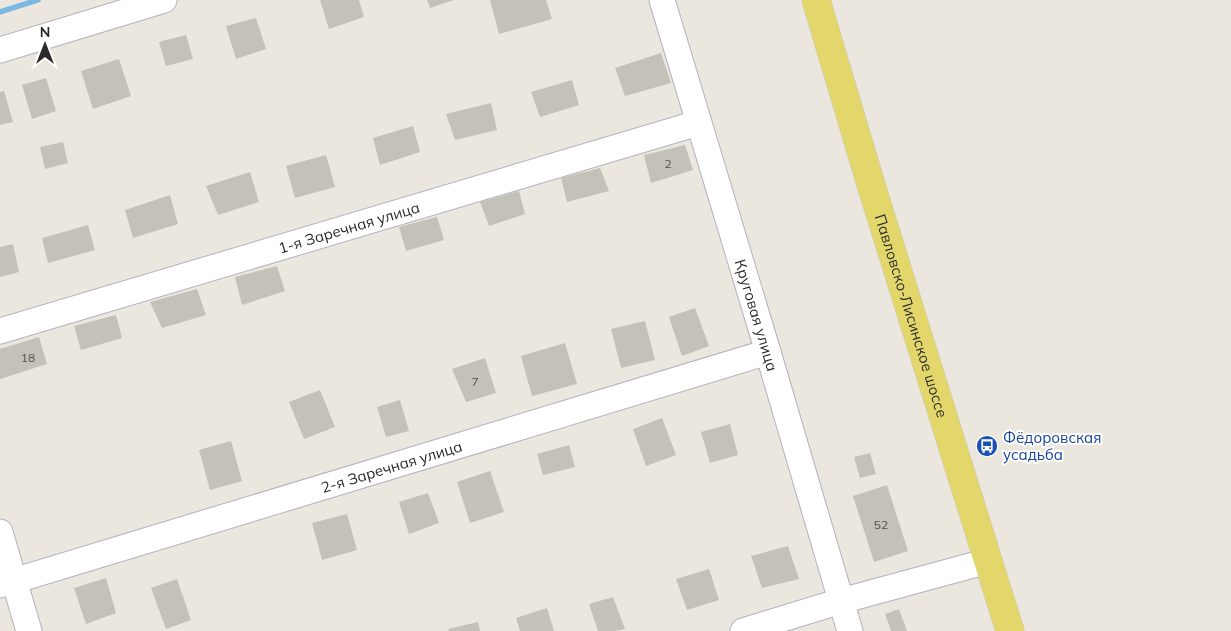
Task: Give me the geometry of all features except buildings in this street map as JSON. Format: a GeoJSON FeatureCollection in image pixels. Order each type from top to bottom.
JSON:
{"type":"FeatureCollection","features":[{"type":"Feature","properties":{"kind":"main road","name":"Павловско-Лисинское шоссе"},"geometry":{"type":"LineString","coordinates":[[816,0],[872,188],[1010,631]]}},
{"type":"Feature","properties":{"kind":"street"},"geometry":{"type":"LineString","coordinates":[[0,50],[164,0]]}},
{"type":"Feature","properties":{"kind":"street","name":"Круговая улица"},"geometry":{"type":"LineString","coordinates":[[662,0],[850,631]]}},
{"type":"Feature","properties":{"kind":"street","name":"1-я Заречная улица"},"geometry":{"type":"LineString","coordinates":[[0,331],[698,123]]}},
{"type":"Feature","properties":{"kind":"street","name":"2-я Заречная улица"},"geometry":{"type":"LineString","coordinates":[[7,583],[768,352]]}},
{"type":"Feature","properties":{"kind":"street"},"geometry":{"type":"LineString","coordinates":[[0,532],[7,583],[29,631]]}},
{"type":"Feature","properties":{"kind":"street"},"geometry":{"type":"LineString","coordinates":[[743,631],[841,601],[988,561]]}},
{"type":"Feature","properties":{"kind":"waterway"},"geometry":{"type":"LineString","coordinates":[[0,12],[38,0]]}},
{"type":"Feature","properties":{"kind":"place","name":"Фёдоровская усадьба"},"geometry":{"type":"Point","coordinates":[987,446]}}]}
